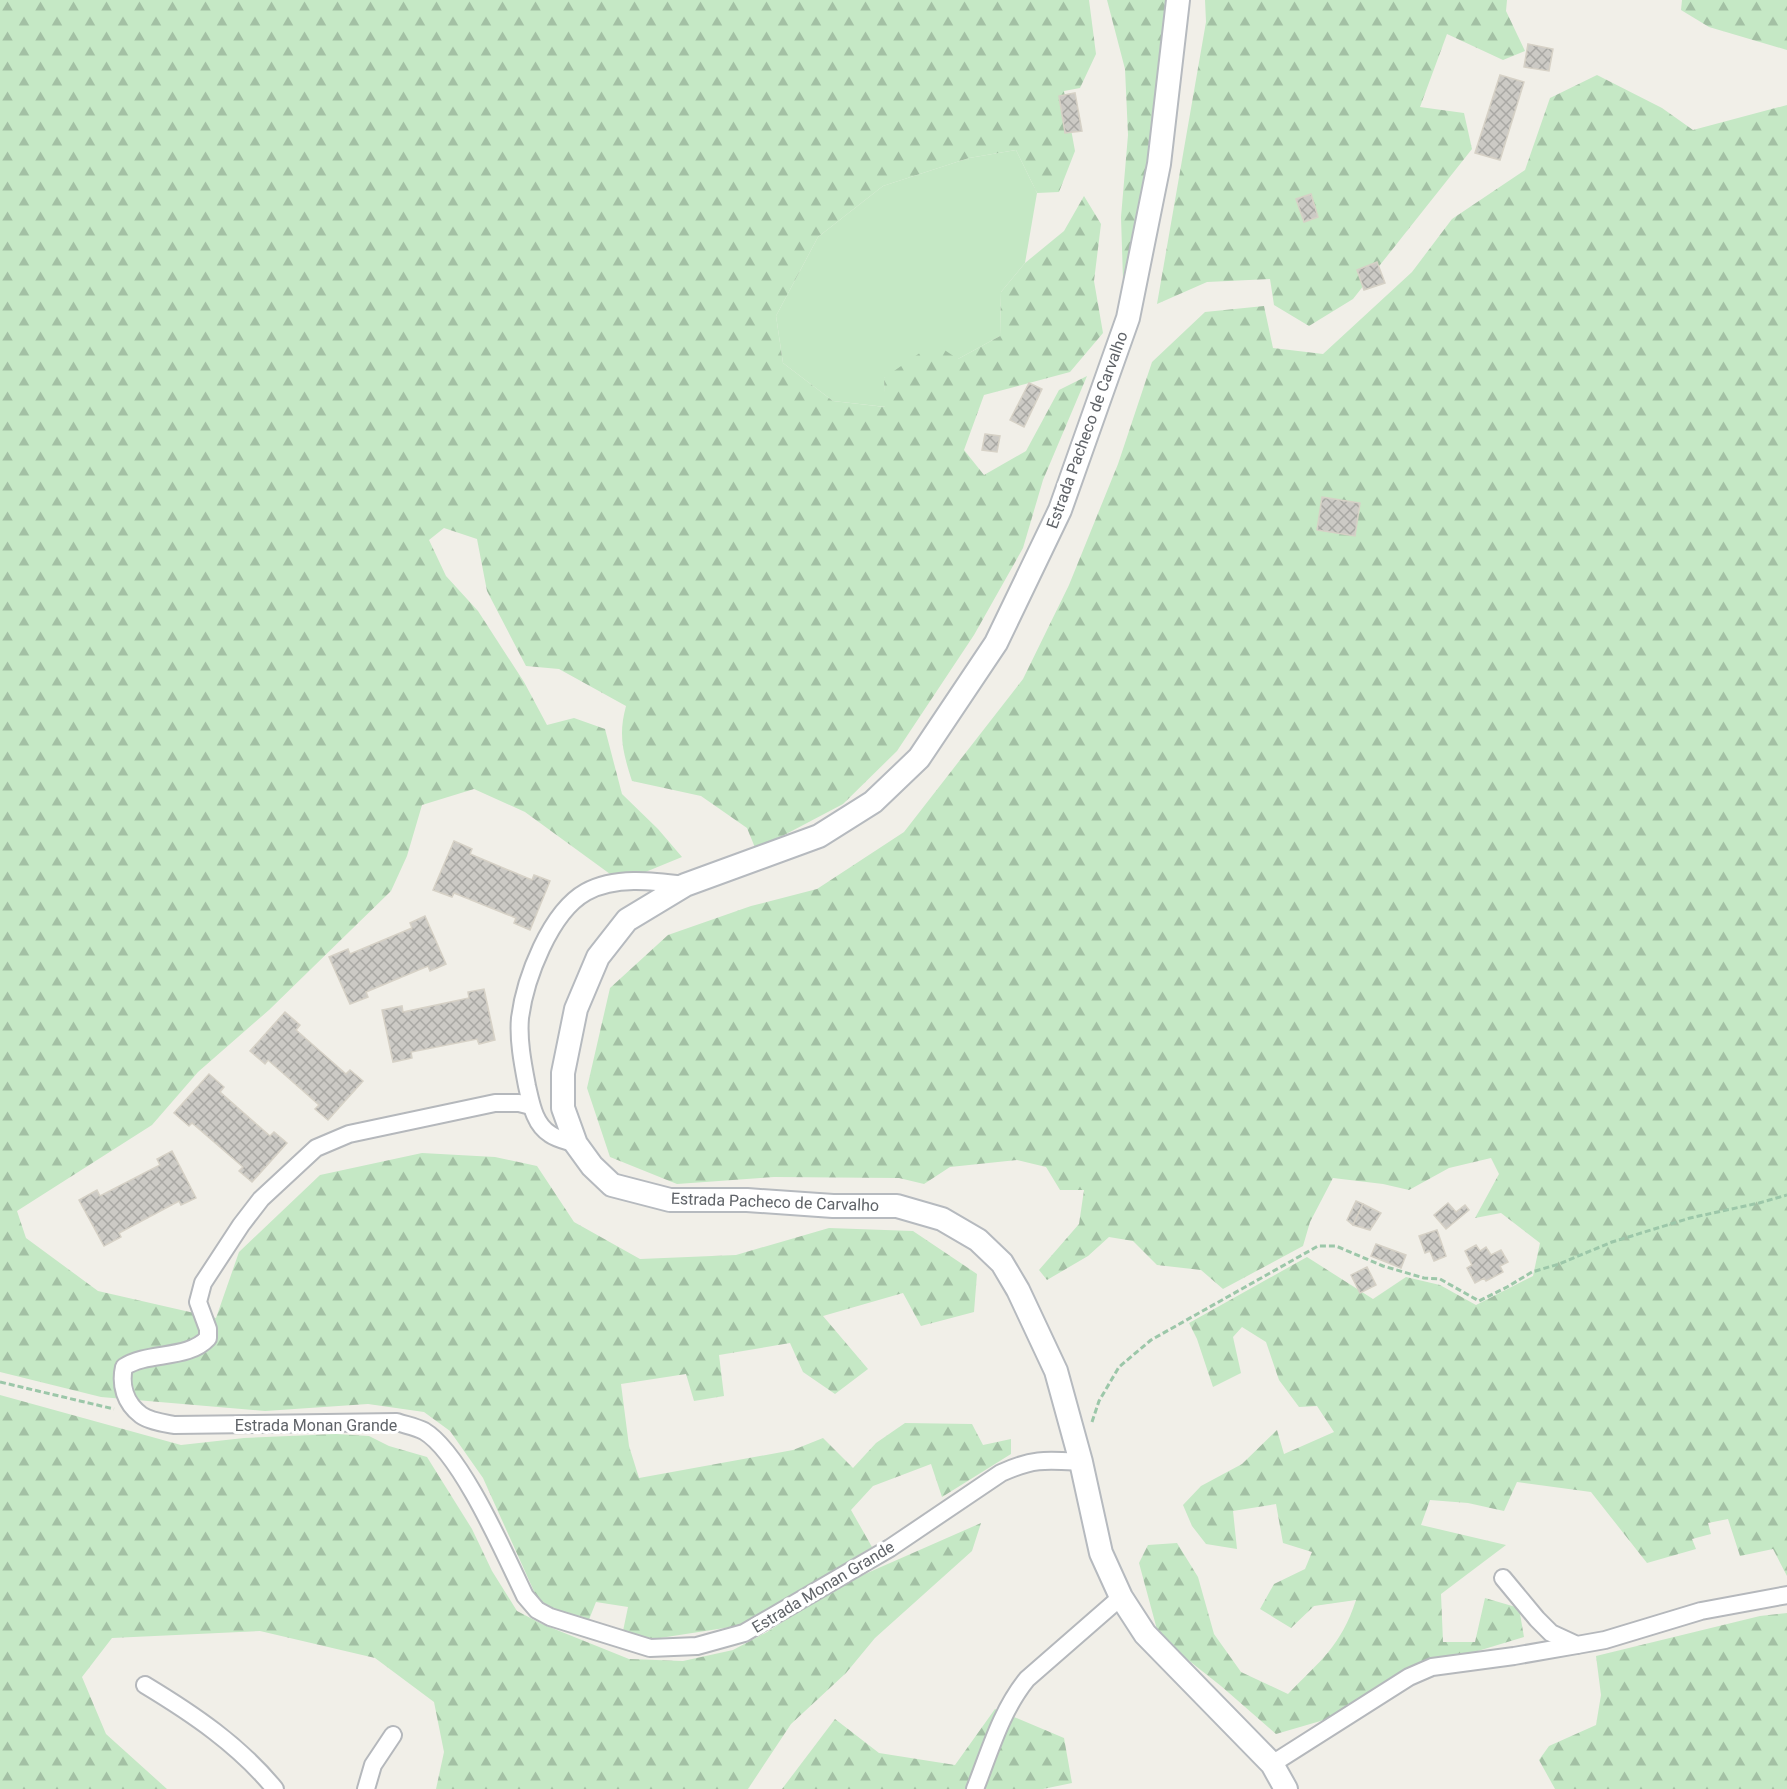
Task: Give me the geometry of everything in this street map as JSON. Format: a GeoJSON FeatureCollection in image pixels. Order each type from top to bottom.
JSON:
{"type":"FeatureCollection","features":[{"type":"Feature","properties":{"kind":"main road","name":"Estrada Pacheco de Carvalho"},"geometry":{"type":"LineString","coordinates":[[1178,0],[1159,164],[1128,318],[1060,510],[996,643],[920,758],[873,802],[819,836],[685,885],[627,920],[598,957],[576,1009],[563,1073],[563,1108],[576,1144],[592,1166],[612,1185],[670,1200],[747,1200],[833,1206],[897,1206],[942,1219],[978,1240],[1002,1263],[1023,1300],[1056,1371],[1081,1462],[1101,1553],[1121,1597],[1145,1634],[1272,1764],[1286,1789]]}},
{"type":"Feature","properties":{"kind":"street"},"geometry":{"type":"LineString","coordinates":[[576,1144],[549,1134],[537,1119],[531,1106],[522,1060],[520,1020],[527,981],[546,938],[567,908],[586,892],[612,883],[650,881],[685,885]]}},
{"type":"Feature","properties":{"kind":"street"},"geometry":{"type":"LineString","coordinates":[[142,1416],[127,1400],[121,1379],[124,1367],[134,1360],[199,1348],[208,1338],[208,1329],[198,1302],[203,1283],[261,1199],[316,1148],[349,1134],[495,1103],[519,1103],[531,1106]]}},
{"type":"Feature","properties":{"kind":"street","name":"Estrada Monan Grande"},"geometry":{"type":"LineString","coordinates":[[142,1416],[174,1425],[397,1422],[423,1431],[444,1448],[460,1471],[525,1596],[537,1610],[550,1617],[650,1648],[697,1646],[744,1634],[890,1548],[1001,1473],[1037,1460],[1081,1462]]}},
{"type":"Feature","properties":{"kind":"street"},"geometry":{"type":"LineString","coordinates":[[1503,1578],[1551,1633],[1577,1645]]}},
{"type":"Feature","properties":{"kind":"street"},"geometry":{"type":"LineString","coordinates":[[1272,1764],[1409,1677],[1432,1667],[1605,1640],[1701,1611],[1787,1594]]}},
{"type":"Feature","properties":{"kind":"street"},"geometry":{"type":"LineString","coordinates":[[975,1789],[1006,1708],[1016,1693],[1027,1679],[1121,1597]]}},
{"type":"Feature","properties":{"kind":"street"},"geometry":{"type":"LineString","coordinates":[[145,1685],[194,1715],[229,1743],[275,1789]]}},
{"type":"Feature","properties":{"kind":"street"},"geometry":{"type":"LineString","coordinates":[[366,1789],[373,1765],[393,1736]]}},
{"type":"Feature","properties":{"kind":"path"},"geometry":{"type":"LineString","coordinates":[[1092,1422],[1099,1401],[1119,1367],[1151,1340],[1318,1246],[1336,1246],[1383,1266],[1424,1278],[1440,1279],[1479,1300],[1532,1272],[1559,1264],[1612,1242],[1690,1218],[1787,1195]]}},
{"type":"Feature","properties":{"kind":"path"},"geometry":{"type":"LineString","coordinates":[[0,1382],[142,1416]]}},
{"type":"Feature","properties":{"kind":"green space"},"geometry":{"type":"Polygon","coordinates":[[[0,0],[1089,0],[1096,54],[1080,88],[1064,91],[1075,151],[1059,192],[1037,193],[1016,150],[969,158],[883,186],[818,237],[776,316],[783,363],[833,401],[885,407],[884,378],[934,343],[958,359],[1000,336],[1001,292],[1025,263],[1064,231],[1084,196],[1101,224],[1094,281],[1103,333],[1070,372],[984,395],[964,450],[984,475],[1026,451],[1059,390],[1087,376],[1043,480],[1023,548],[974,635],[897,751],[843,804],[756,850],[747,828],[701,796],[632,781],[626,762],[622,735],[626,706],[559,669],[526,666],[487,591],[477,539],[444,528],[429,540],[446,576],[478,611],[524,682],[547,725],[574,718],[605,729],[622,794],[658,829],[682,857],[621,882],[525,812],[474,789],[422,805],[407,856],[391,891],[269,1010],[198,1072],[152,1125],[17,1211],[26,1238],[98,1291],[216,1318],[239,1252],[320,1175],[422,1153],[495,1157],[537,1166],[574,1222],[640,1259],[736,1255],[829,1228],[913,1231],[977,1274],[974,1312],[921,1326],[903,1293],[823,1316],[868,1369],[835,1394],[803,1372],[790,1343],[719,1355],[724,1396],[694,1401],[686,1374],[621,1384],[629,1446],[639,1478],[793,1450],[823,1438],[853,1468],[876,1443],[905,1423],[972,1424],[983,1445],[1011,1439],[1011,1454],[942,1497],[931,1464],[873,1486],[851,1510],[872,1547],[744,1625],[647,1640],[623,1631],[628,1607],[596,1602],[588,1622],[541,1607],[483,1478],[450,1431],[424,1412],[368,1404],[265,1411],[101,1397],[0,1372],[0,0]]]}},
{"type":"Feature","properties":{"kind":"green space"},"geometry":{"type":"Polygon","coordinates":[[[1107,0],[1172,0],[1154,130],[1123,280],[1121,217],[1128,135],[1125,69],[1107,0]]]}},
{"type":"Feature","properties":{"kind":"green space"},"geometry":{"type":"Polygon","coordinates":[[[1205,0],[1507,0],[1506,11],[1525,51],[1503,60],[1447,34],[1420,107],[1464,113],[1472,149],[1353,299],[1309,326],[1274,305],[1270,279],[1207,282],[1157,304],[1206,22],[1205,0]]]}},
{"type":"Feature","properties":{"kind":"green space"},"geometry":{"type":"Polygon","coordinates":[[[1682,0],[1787,0],[1787,50],[1709,27],[1681,10],[1682,0]]]}},
{"type":"Feature","properties":{"kind":"green space"},"geometry":{"type":"Polygon","coordinates":[[[1597,75],[1662,108],[1693,130],[1787,105],[1787,1576],[1773,1549],[1740,1556],[1728,1519],[1708,1523],[1711,1534],[1692,1539],[1696,1549],[1647,1563],[1591,1492],[1517,1482],[1504,1511],[1468,1503],[1430,1500],[1421,1525],[1506,1545],[1441,1594],[1443,1642],[1475,1642],[1485,1598],[1519,1608],[1524,1637],[1448,1660],[1348,1713],[1276,1734],[1221,1686],[1159,1637],[1139,1563],[1148,1545],[1177,1543],[1198,1577],[1214,1634],[1241,1672],[1288,1694],[1320,1662],[1336,1641],[1344,1629],[1356,1600],[1314,1606],[1291,1628],[1260,1609],[1274,1584],[1305,1569],[1312,1552],[1283,1543],[1276,1504],[1233,1511],[1237,1549],[1206,1544],[1192,1526],[1183,1505],[1201,1486],[1242,1464],[1277,1430],[1284,1454],[1334,1432],[1317,1406],[1299,1407],[1279,1380],[1266,1342],[1242,1327],[1233,1337],[1241,1373],[1213,1387],[1197,1339],[1189,1323],[1307,1257],[1373,1299],[1406,1277],[1440,1285],[1476,1305],[1533,1276],[1540,1243],[1501,1213],[1475,1218],[1499,1174],[1491,1158],[1449,1168],[1409,1190],[1383,1184],[1333,1178],[1310,1222],[1303,1246],[1223,1289],[1201,1270],[1157,1265],[1133,1241],[1109,1237],[1088,1256],[1047,1280],[1039,1270],[1079,1224],[1084,1190],[1060,1190],[1046,1167],[1017,1160],[950,1167],[924,1184],[899,1178],[774,1177],[677,1184],[610,1157],[587,1088],[610,988],[668,935],[751,906],[817,889],[904,832],[1023,679],[1069,585],[1118,464],[1152,362],[1205,312],[1264,306],[1273,348],[1323,354],[1412,272],[1452,219],[1525,170],[1550,98],[1597,75]]]}},
{"type":"Feature","properties":{"kind":"green space"},"geometry":{"type":"Polygon","coordinates":[[[1016,150],[1037,193],[1025,263],[1001,292],[1000,336],[958,359],[884,378],[886,407],[833,401],[783,363],[776,316],[818,237],[883,186],[969,158],[1016,150]]]}},
{"type":"Feature","properties":{"kind":"green space"},"geometry":{"type":"Polygon","coordinates":[[[0,1395],[181,1445],[244,1438],[336,1434],[369,1436],[389,1446],[427,1457],[472,1529],[492,1571],[517,1611],[542,1624],[629,1659],[683,1661],[733,1650],[767,1632],[840,1585],[981,1523],[972,1551],[875,1638],[846,1673],[791,1724],[748,1789],[436,1789],[444,1752],[434,1702],[375,1658],[260,1631],[112,1638],[82,1677],[106,1734],[167,1789],[0,1789],[0,1395]]]}},
{"type":"Feature","properties":{"kind":"green space"},"geometry":{"type":"Polygon","coordinates":[[[1787,1613],[1787,1789],[1555,1789],[1539,1760],[1549,1746],[1596,1725],[1601,1695],[1596,1656],[1760,1616],[1787,1613]]]}},
{"type":"Feature","properties":{"kind":"green space"},"geometry":{"type":"Polygon","coordinates":[[[995,1709],[1064,1738],[1072,1783],[1043,1789],[782,1789],[835,1719],[879,1753],[955,1765],[995,1709]]]}},
{"type":"Feature","properties":{"kind":"building"},"geometry":{"type":"Polygon","coordinates":[[[1528,44],[1553,49],[1549,71],[1524,67],[1528,44]]]}},
{"type":"Feature","properties":{"kind":"building"},"geometry":{"type":"Polygon","coordinates":[[[1500,75],[1524,82],[1500,160],[1475,153],[1500,75]]]}},
{"type":"Feature","properties":{"kind":"building"},"geometry":{"type":"Polygon","coordinates":[[[1075,93],[1082,131],[1065,133],[1059,96],[1075,93]]]}},
{"type":"Feature","properties":{"kind":"building"},"geometry":{"type":"Polygon","coordinates":[[[1311,194],[1318,217],[1304,222],[1296,199],[1311,194]]]}},
{"type":"Feature","properties":{"kind":"building"},"geometry":{"type":"Polygon","coordinates":[[[1377,262],[1385,283],[1364,290],[1357,270],[1377,262]]]}},
{"type":"Feature","properties":{"kind":"building"},"geometry":{"type":"Polygon","coordinates":[[[1029,383],[1042,389],[1024,427],[1010,420],[1029,383]]]}},
{"type":"Feature","properties":{"kind":"building"},"geometry":{"type":"Polygon","coordinates":[[[985,434],[1000,436],[997,452],[982,450],[985,434]]]}},
{"type":"Feature","properties":{"kind":"building"},"geometry":{"type":"Polygon","coordinates":[[[1322,497],[1360,503],[1355,536],[1317,530],[1322,497]]]}},
{"type":"Feature","properties":{"kind":"building"},"geometry":{"type":"Polygon","coordinates":[[[454,841],[472,849],[470,854],[532,880],[534,875],[550,881],[530,930],[514,923],[516,918],[454,893],[452,897],[433,890],[454,841]]]}},
{"type":"Feature","properties":{"kind":"building"},"geometry":{"type":"Polygon","coordinates":[[[425,916],[446,964],[430,971],[428,966],[366,992],[368,997],[350,1004],[329,957],[348,949],[350,954],[412,928],[410,923],[425,916]]]}},
{"type":"Feature","properties":{"kind":"building"},"geometry":{"type":"Polygon","coordinates":[[[484,989],[495,1040],[479,1044],[477,1039],[411,1052],[412,1058],[393,1062],[382,1010],[402,1006],[403,1012],[469,998],[468,992],[484,989]]]}},
{"type":"Feature","properties":{"kind":"building"},"geometry":{"type":"Polygon","coordinates":[[[285,1012],[300,1025],[296,1030],[346,1074],[350,1070],[363,1081],[328,1120],[315,1109],[319,1105],[268,1060],[265,1064],[250,1051],[285,1012]]]}},
{"type":"Feature","properties":{"kind":"building"},"geometry":{"type":"Polygon","coordinates":[[[209,1074],[224,1087],[220,1092],[270,1136],[274,1132],[287,1143],[252,1182],[239,1171],[243,1167],[192,1123],[189,1126],[174,1113],[209,1074]]]}},
{"type":"Feature","properties":{"kind":"building"},"geometry":{"type":"Polygon","coordinates":[[[172,1151],[196,1198],[181,1205],[179,1201],[119,1233],[121,1237],[104,1246],[79,1200],[97,1190],[100,1196],[160,1165],[157,1159],[172,1151]]]}},
{"type":"Feature","properties":{"kind":"building"},"geometry":{"type":"Polygon","coordinates":[[[1356,1201],[1363,1204],[1353,1225],[1347,1220],[1356,1201]]]}},
{"type":"Feature","properties":{"kind":"building"},"geometry":{"type":"Polygon","coordinates":[[[1448,1203],[1456,1212],[1465,1205],[1469,1210],[1446,1229],[1434,1215],[1448,1203]]]}},
{"type":"Feature","properties":{"kind":"building"},"geometry":{"type":"Polygon","coordinates":[[[1363,1204],[1381,1213],[1370,1230],[1353,1225],[1363,1204]]]}},
{"type":"Feature","properties":{"kind":"building"},"geometry":{"type":"Polygon","coordinates":[[[1437,1230],[1446,1256],[1434,1261],[1430,1251],[1425,1253],[1419,1236],[1437,1230]]]}},
{"type":"Feature","properties":{"kind":"building"},"geometry":{"type":"Polygon","coordinates":[[[1376,1244],[1406,1255],[1401,1268],[1371,1256],[1376,1244]]]}},
{"type":"Feature","properties":{"kind":"building"},"geometry":{"type":"Polygon","coordinates":[[[1476,1245],[1480,1251],[1486,1247],[1491,1255],[1501,1250],[1508,1262],[1500,1266],[1503,1272],[1486,1281],[1484,1278],[1475,1283],[1467,1268],[1472,1265],[1465,1251],[1476,1245]]]}},
{"type":"Feature","properties":{"kind":"building"},"geometry":{"type":"Polygon","coordinates":[[[1367,1267],[1376,1285],[1360,1293],[1351,1275],[1367,1267]]]}}]}
